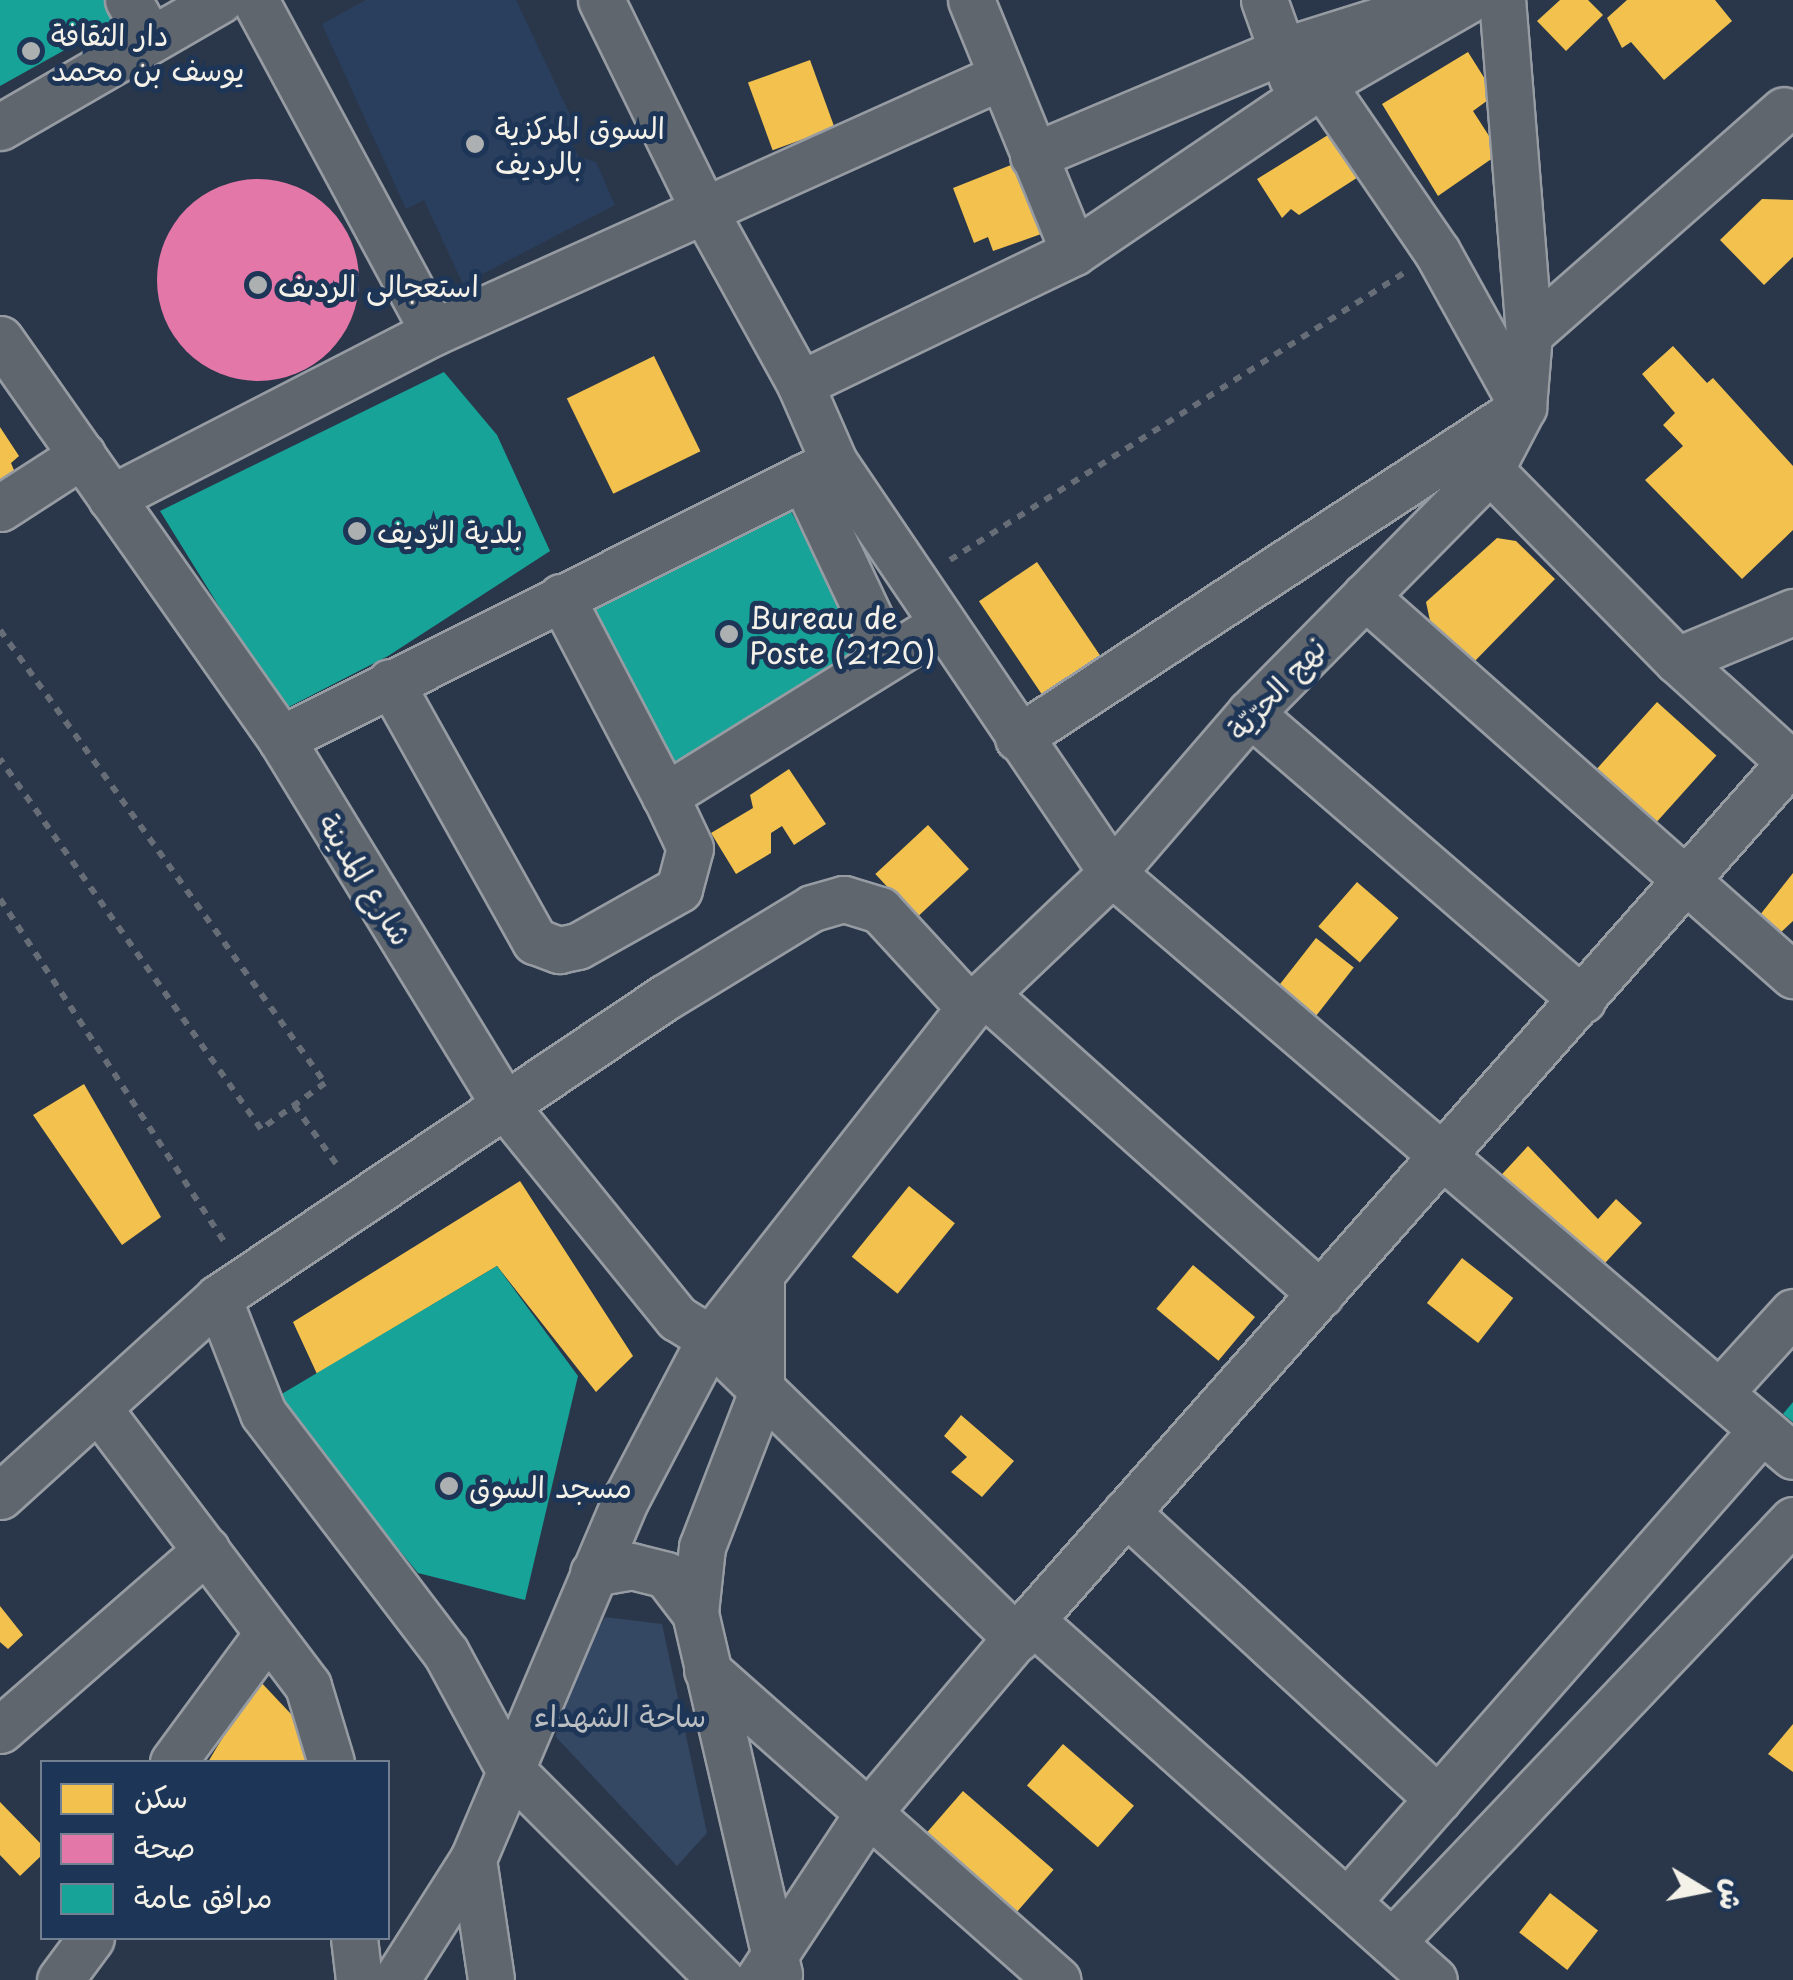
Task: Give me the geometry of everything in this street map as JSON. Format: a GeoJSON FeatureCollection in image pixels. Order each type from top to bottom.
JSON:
{"type":"FeatureCollection","features":[{"type":"Feature","properties":{"kind":"street"},"geometry":{"type":"LineString","coordinates":[[128,0],[150,38]]}},
{"type":"Feature","properties":{"kind":"street"},"geometry":{"type":"LineString","coordinates":[[0,127],[220,0]]}},
{"type":"Feature","properties":{"kind":"street"},"geometry":{"type":"LineString","coordinates":[[256,0],[434,332]]}},
{"type":"Feature","properties":{"kind":"street"},"geometry":{"type":"LineString","coordinates":[[601,0],[704,210],[800,384],[818,470],[888,657]]}},
{"type":"Feature","properties":{"kind":"street"},"geometry":{"type":"LineString","coordinates":[[971,0],[1074,252]]}},
{"type":"Feature","properties":{"kind":"street"},"geometry":{"type":"LineString","coordinates":[[1018,738],[1523,407],[1436,252],[1310,93],[1282,51],[1264,0]]}},
{"type":"Feature","properties":{"kind":"street"},"geometry":{"type":"LineString","coordinates":[[1033,156],[1282,51],[1443,0]]}},
{"type":"Feature","properties":{"kind":"street"},"geometry":{"type":"LineString","coordinates":[[800,384],[1074,252],[1310,93],[1468,0]]}},
{"type":"Feature","properties":{"kind":"street","name":"نهج الحرّيّة"},"geometry":{"type":"LineString","coordinates":[[396,1980],[473,1858],[508,1766],[593,1573],[664,1418],[710,1339],[761,1280],[978,1001],[1112,873],[1250,713],[1490,470],[1523,407],[1529,334],[1502,0]]}},
{"type":"Feature","properties":{"kind":"street"},"geometry":{"type":"LineString","coordinates":[[111,498],[434,332],[1002,76]]}},
{"type":"Feature","properties":{"kind":"street"},"geometry":{"type":"LineString","coordinates":[[1529,334],[1784,110]]}},
{"type":"Feature","properties":{"kind":"street","name":"شارع المدينة"},"geometry":{"type":"LineString","coordinates":[[0,339],[281,739],[506,1106],[676,1318],[710,1339],[762,1394],[1024,1629],[1348,1902],[1434,1980]]}},
{"type":"Feature","properties":{"kind":"street"},"geometry":{"type":"LineString","coordinates":[[0,508],[82,455]]}},
{"type":"Feature","properties":{"kind":"street"},"geometry":{"type":"LineString","coordinates":[[818,470],[915,582],[1112,873],[1778,1443],[1567,1651],[1348,1902]]}},
{"type":"Feature","properties":{"kind":"street"},"geometry":{"type":"LineString","coordinates":[[281,739],[818,470]]}},
{"type":"Feature","properties":{"kind":"street"},"geometry":{"type":"LineString","coordinates":[[771,1974],[868,1812],[1126,1512],[1792,764],[1677,660],[1490,470]]}},
{"type":"Feature","properties":{"kind":"street"},"geometry":{"type":"LineString","coordinates":[[1365,596],[1793,975]]}},
{"type":"Feature","properties":{"kind":"street"},"geometry":{"type":"LineString","coordinates":[[390,682],[536,942],[559,950],[578,946],[678,889],[690,848],[562,597]]}},
{"type":"Feature","properties":{"kind":"street"},"geometry":{"type":"LineString","coordinates":[[1677,660],[1793,612]]}},
{"type":"Feature","properties":{"kind":"street"},"geometry":{"type":"LineString","coordinates":[[664,793],[941,625]]}},
{"type":"Feature","properties":{"kind":"street"},"geometry":{"type":"LineString","coordinates":[[1250,713],[1582,1000]]}},
{"type":"Feature","properties":{"kind":"street"},"geometry":{"type":"LineString","coordinates":[[0,1496],[224,1296],[664,998],[830,899],[880,910],[978,1001],[1320,1294]]}},
{"type":"Feature","properties":{"kind":"street"},"geometry":{"type":"LineString","coordinates":[[761,1280],[762,1394],[702,1546],[696,1613],[771,1974]]}},
{"type":"Feature","properties":{"kind":"street"},"geometry":{"type":"LineString","coordinates":[[224,1296],[262,1414],[446,1653],[508,1766],[721,1980]]}},
{"type":"Feature","properties":{"kind":"street"},"geometry":{"type":"LineString","coordinates":[[1721,1391],[1793,1312]]}},
{"type":"Feature","properties":{"kind":"street"},"geometry":{"type":"LineString","coordinates":[[107,1400],[206,1550],[308,1686],[330,1760]]}},
{"type":"Feature","properties":{"kind":"street"},"geometry":{"type":"LineString","coordinates":[[1126,1512],[1438,1799]]}},
{"type":"Feature","properties":{"kind":"street"},"geometry":{"type":"LineString","coordinates":[[1392,1942],[1793,1520]]}},
{"type":"Feature","properties":{"kind":"street"},"geometry":{"type":"LineString","coordinates":[[0,1730],[206,1550]]}},
{"type":"Feature","properties":{"kind":"street"},"geometry":{"type":"LineString","coordinates":[[593,1573],[631,1566],[666,1574],[696,1613]]}},
{"type":"Feature","properties":{"kind":"street"},"geometry":{"type":"LineString","coordinates":[[174,1760],[268,1633]]}},
{"type":"Feature","properties":{"kind":"street"},"geometry":{"type":"LineString","coordinates":[[1567,1651],[1624,1696]]}},
{"type":"Feature","properties":{"kind":"street"},"geometry":{"type":"LineString","coordinates":[[707,1670],[1057,1980]]}},
{"type":"Feature","properties":{"kind":"street"},"geometry":{"type":"LineString","coordinates":[[473,1858],[491,1980]]}},
{"type":"Feature","properties":{"kind":"street"},"geometry":{"type":"LineString","coordinates":[[60,1980],[90,1940]]}},
{"type":"Feature","properties":{"kind":"street"},"geometry":{"type":"LineString","coordinates":[[354,1940],[360,1980]]}},
{"type":"Feature","properties":{"kind":"path"},"geometry":{"type":"LineString","coordinates":[[915,582],[1436,252]]}},
{"type":"Feature","properties":{"kind":"path"},"geometry":{"type":"LineString","coordinates":[[0,630],[326,1083],[261,1128],[0,759]]}},
{"type":"Feature","properties":{"kind":"path"},"geometry":{"type":"LineString","coordinates":[[0,899],[224,1296]]}},
{"type":"Feature","properties":{"kind":"path"},"geometry":{"type":"LineString","coordinates":[[294,1104],[363,1202]]}},
{"type":"Feature","properties":{"kind":"shaded area","name":"السوق المركزية بالرديف"},"geometry":{"type":"Polygon","coordinates":[[[366,0],[516,0],[573,121],[566,132],[579,157],[596,162],[615,205],[463,284],[424,200],[406,209],[322,24],[366,0]]]}},
{"type":"Feature","properties":{"kind":"green space","name":"ساحة الشهداء"},"geometry":{"type":"Polygon","coordinates":[[[605,1617],[662,1624],[707,1833],[677,1866],[556,1737],[558,1704],[605,1617]]]}},
{"type":"Feature","properties":{"kind":"building: سكن"},"geometry":{"type":"Polygon","coordinates":[[[1560,0],[1588,0],[1603,15],[1566,51],[1537,21],[1560,0]]]}},
{"type":"Feature","properties":{"kind":"building: سكن"},"geometry":{"type":"Polygon","coordinates":[[[1627,0],[1715,0],[1732,21],[1664,80],[1631,42],[1622,48],[1607,18],[1627,0]]]}},
{"type":"Feature","properties":{"kind":"building: سكن"},"geometry":{"type":"Polygon","coordinates":[[[1468,52],[1495,95],[1473,111],[1500,153],[1438,196],[1382,104],[1468,52]]]}},
{"type":"Feature","properties":{"kind":"building: سكن"},"geometry":{"type":"Polygon","coordinates":[[[810,60],[835,128],[773,150],[748,83],[810,60]]]}},
{"type":"Feature","properties":{"kind":"building: سكن"},"geometry":{"type":"Polygon","coordinates":[[[1336,130],[1363,174],[1299,215],[1291,209],[1282,218],[1257,179],[1336,130]]]}},
{"type":"Feature","properties":{"kind":"building: سكن"},"geometry":{"type":"Polygon","coordinates":[[[1016,163],[1044,233],[993,251],[988,237],[974,243],[953,188],[1016,163]]]}},
{"type":"Feature","properties":{"kind":"building: سكن"},"geometry":{"type":"Polygon","coordinates":[[[1762,199],[1793,200],[1793,257],[1764,285],[1720,240],[1762,199]]]}},
{"type":"Feature","properties":{"kind":"building: سكن"},"geometry":{"type":"Polygon","coordinates":[[[1673,346],[1707,383],[1713,378],[1793,466],[1793,530],[1742,579],[1645,480],[1683,446],[1663,425],[1675,413],[1642,374],[1673,346]]]}},
{"type":"Feature","properties":{"kind":"building: سكن"},"geometry":{"type":"Polygon","coordinates":[[[654,356],[700,451],[613,494],[567,399],[654,356]]]}},
{"type":"Feature","properties":{"kind":"building: سكن"},"geometry":{"type":"Polygon","coordinates":[[[0,427],[19,456],[11,463],[16,475],[0,501],[0,427]]]}},
{"type":"Feature","properties":{"kind":"building: سكن"},"geometry":{"type":"Polygon","coordinates":[[[1497,538],[1516,541],[1555,579],[1472,664],[1432,630],[1426,602],[1497,538]]]}},
{"type":"Feature","properties":{"kind":"building: سكن"},"geometry":{"type":"Polygon","coordinates":[[[1037,562],[1101,657],[1043,696],[979,601],[1037,562]]]}},
{"type":"Feature","properties":{"kind":"building: سكن"},"geometry":{"type":"Polygon","coordinates":[[[1657,702],[1716,756],[1656,823],[1596,770],[1657,702]]]}},
{"type":"Feature","properties":{"kind":"building: سكن"},"geometry":{"type":"Polygon","coordinates":[[[789,769],[826,824],[794,845],[782,826],[771,833],[771,853],[736,874],[711,833],[753,808],[750,795],[789,769]]]}},
{"type":"Feature","properties":{"kind":"building: سكن"},"geometry":{"type":"Polygon","coordinates":[[[928,825],[969,869],[916,918],[875,874],[928,825]]]}},
{"type":"Feature","properties":{"kind":"building: سكن"},"geometry":{"type":"Polygon","coordinates":[[[1793,873],[1793,921],[1776,937],[1756,920],[1793,873]]]}},
{"type":"Feature","properties":{"kind":"building: سكن"},"geometry":{"type":"Polygon","coordinates":[[[1357,882],[1399,918],[1360,963],[1318,927],[1357,882]]]}},
{"type":"Feature","properties":{"kind":"building: سكن"},"geometry":{"type":"Polygon","coordinates":[[[1316,938],[1354,968],[1314,1019],[1276,989],[1316,938]]]}},
{"type":"Feature","properties":{"kind":"building: سكن"},"geometry":{"type":"Polygon","coordinates":[[[84,1084],[161,1217],[122,1245],[33,1115],[84,1084]]]}},
{"type":"Feature","properties":{"kind":"building: سكن"},"geometry":{"type":"Polygon","coordinates":[[[1528,1146],[1598,1219],[1616,1199],[1642,1223],[1594,1275],[1492,1185],[1528,1146]]]}},
{"type":"Feature","properties":{"kind":"building: سكن"},"geometry":{"type":"Polygon","coordinates":[[[520,1181],[633,1356],[596,1392],[497,1266],[317,1374],[293,1322],[520,1181]]]}},
{"type":"Feature","properties":{"kind":"building: سكن"},"geometry":{"type":"Polygon","coordinates":[[[909,1186],[955,1223],[898,1294],[852,1257],[909,1186]]]}},
{"type":"Feature","properties":{"kind":"building: سكن"},"geometry":{"type":"Polygon","coordinates":[[[1462,1258],[1513,1298],[1478,1343],[1427,1303],[1462,1258]]]}},
{"type":"Feature","properties":{"kind":"building: سكن"},"geometry":{"type":"Polygon","coordinates":[[[1193,1265],[1255,1317],[1218,1361],[1156,1309],[1193,1265]]]}},
{"type":"Feature","properties":{"kind":"building: سكن"},"geometry":{"type":"Polygon","coordinates":[[[961,1415],[1014,1461],[982,1497],[951,1472],[967,1457],[944,1436],[961,1415]]]}},
{"type":"Feature","properties":{"kind":"building: سكن"},"geometry":{"type":"Polygon","coordinates":[[[0,1606],[23,1635],[8,1649],[0,1642],[0,1606]]]}},
{"type":"Feature","properties":{"kind":"building: سكن"},"geometry":{"type":"Polygon","coordinates":[[[258,1679],[322,1747],[314,1760],[209,1760],[258,1679]]]}},
{"type":"Feature","properties":{"kind":"building: سكن"},"geometry":{"type":"Polygon","coordinates":[[[1793,1724],[1793,1772],[1768,1754],[1793,1724]]]}},
{"type":"Feature","properties":{"kind":"building: سكن"},"geometry":{"type":"Polygon","coordinates":[[[1063,1744],[1134,1806],[1098,1847],[1027,1786],[1063,1744]]]}},
{"type":"Feature","properties":{"kind":"building: سكن"},"geometry":{"type":"Polygon","coordinates":[[[963,1791],[1054,1870],[1012,1917],[922,1839],[963,1791]]]}},
{"type":"Feature","properties":{"kind":"building: سكن"},"geometry":{"type":"Polygon","coordinates":[[[0,1802],[40,1843],[40,1857],[20,1876],[0,1855],[0,1802]]]}},
{"type":"Feature","properties":{"kind":"building: سكن"},"geometry":{"type":"Polygon","coordinates":[[[1550,1893],[1598,1931],[1567,1970],[1519,1932],[1550,1893]]]}},
{"type":"Feature","properties":{"kind":"building: صحة","name":"استعجالى الردىف"},"geometry":{"type":"Polygon","coordinates":[[[258,179],[297,186],[330,208],[352,241],[359,280],[352,319],[330,352],[297,374],[258,381],[219,374],[186,352],[164,319],[157,280],[164,241],[186,208],[219,186],[258,179]]]}},
{"type":"Feature","properties":{"kind":"building: مرافق عامة","name":"دار الثقافة يوسف بن محمد"},"geometry":{"type":"Polygon","coordinates":[[[0,0],[112,0],[124,17],[0,86],[0,0]]]}},
{"type":"Feature","properties":{"kind":"building: مرافق عامة","name":"بلدية الرّديف"},"geometry":{"type":"Polygon","coordinates":[[[444,372],[497,435],[550,551],[388,656],[283,710],[160,511],[444,372]]]}},
{"type":"Feature","properties":{"kind":"building: مرافق عامة","name":"Bureau de Poste (2120)"},"geometry":{"type":"Polygon","coordinates":[[[785,500],[869,658],[673,762],[589,604],[785,500]]]}},
{"type":"Feature","properties":{"kind":"building: مرافق عامة","name":"مسجد السوق"},"geometry":{"type":"Polygon","coordinates":[[[497,1266],[578,1376],[525,1600],[418,1573],[275,1398],[497,1266]]]}},
{"type":"Feature","properties":{"kind":"building: مرافق عامة"},"geometry":{"type":"Polygon","coordinates":[[[1793,1402],[1793,1422],[1783,1414],[1793,1402]]]}},
{"type":"Feature","properties":{"kind":"place","name":"دار الثقافة يوسف بن محمد"},"geometry":{"type":"Point","coordinates":[31,51]}},
{"type":"Feature","properties":{"kind":"place","name":"السوق المركزية بالرديف"},"geometry":{"type":"Point","coordinates":[475,144]}},
{"type":"Feature","properties":{"kind":"place","name":"استعجالى الردىف"},"geometry":{"type":"Point","coordinates":[258,285]}},
{"type":"Feature","properties":{"kind":"place","name":"بلدية الرّديف"},"geometry":{"type":"Point","coordinates":[357,531]}},
{"type":"Feature","properties":{"kind":"place","name":"Bureau de Poste (2120)"},"geometry":{"type":"Point","coordinates":[729,634]}},
{"type":"Feature","properties":{"kind":"place","name":"مسجد السوق"},"geometry":{"type":"Point","coordinates":[449,1486]}}]}
